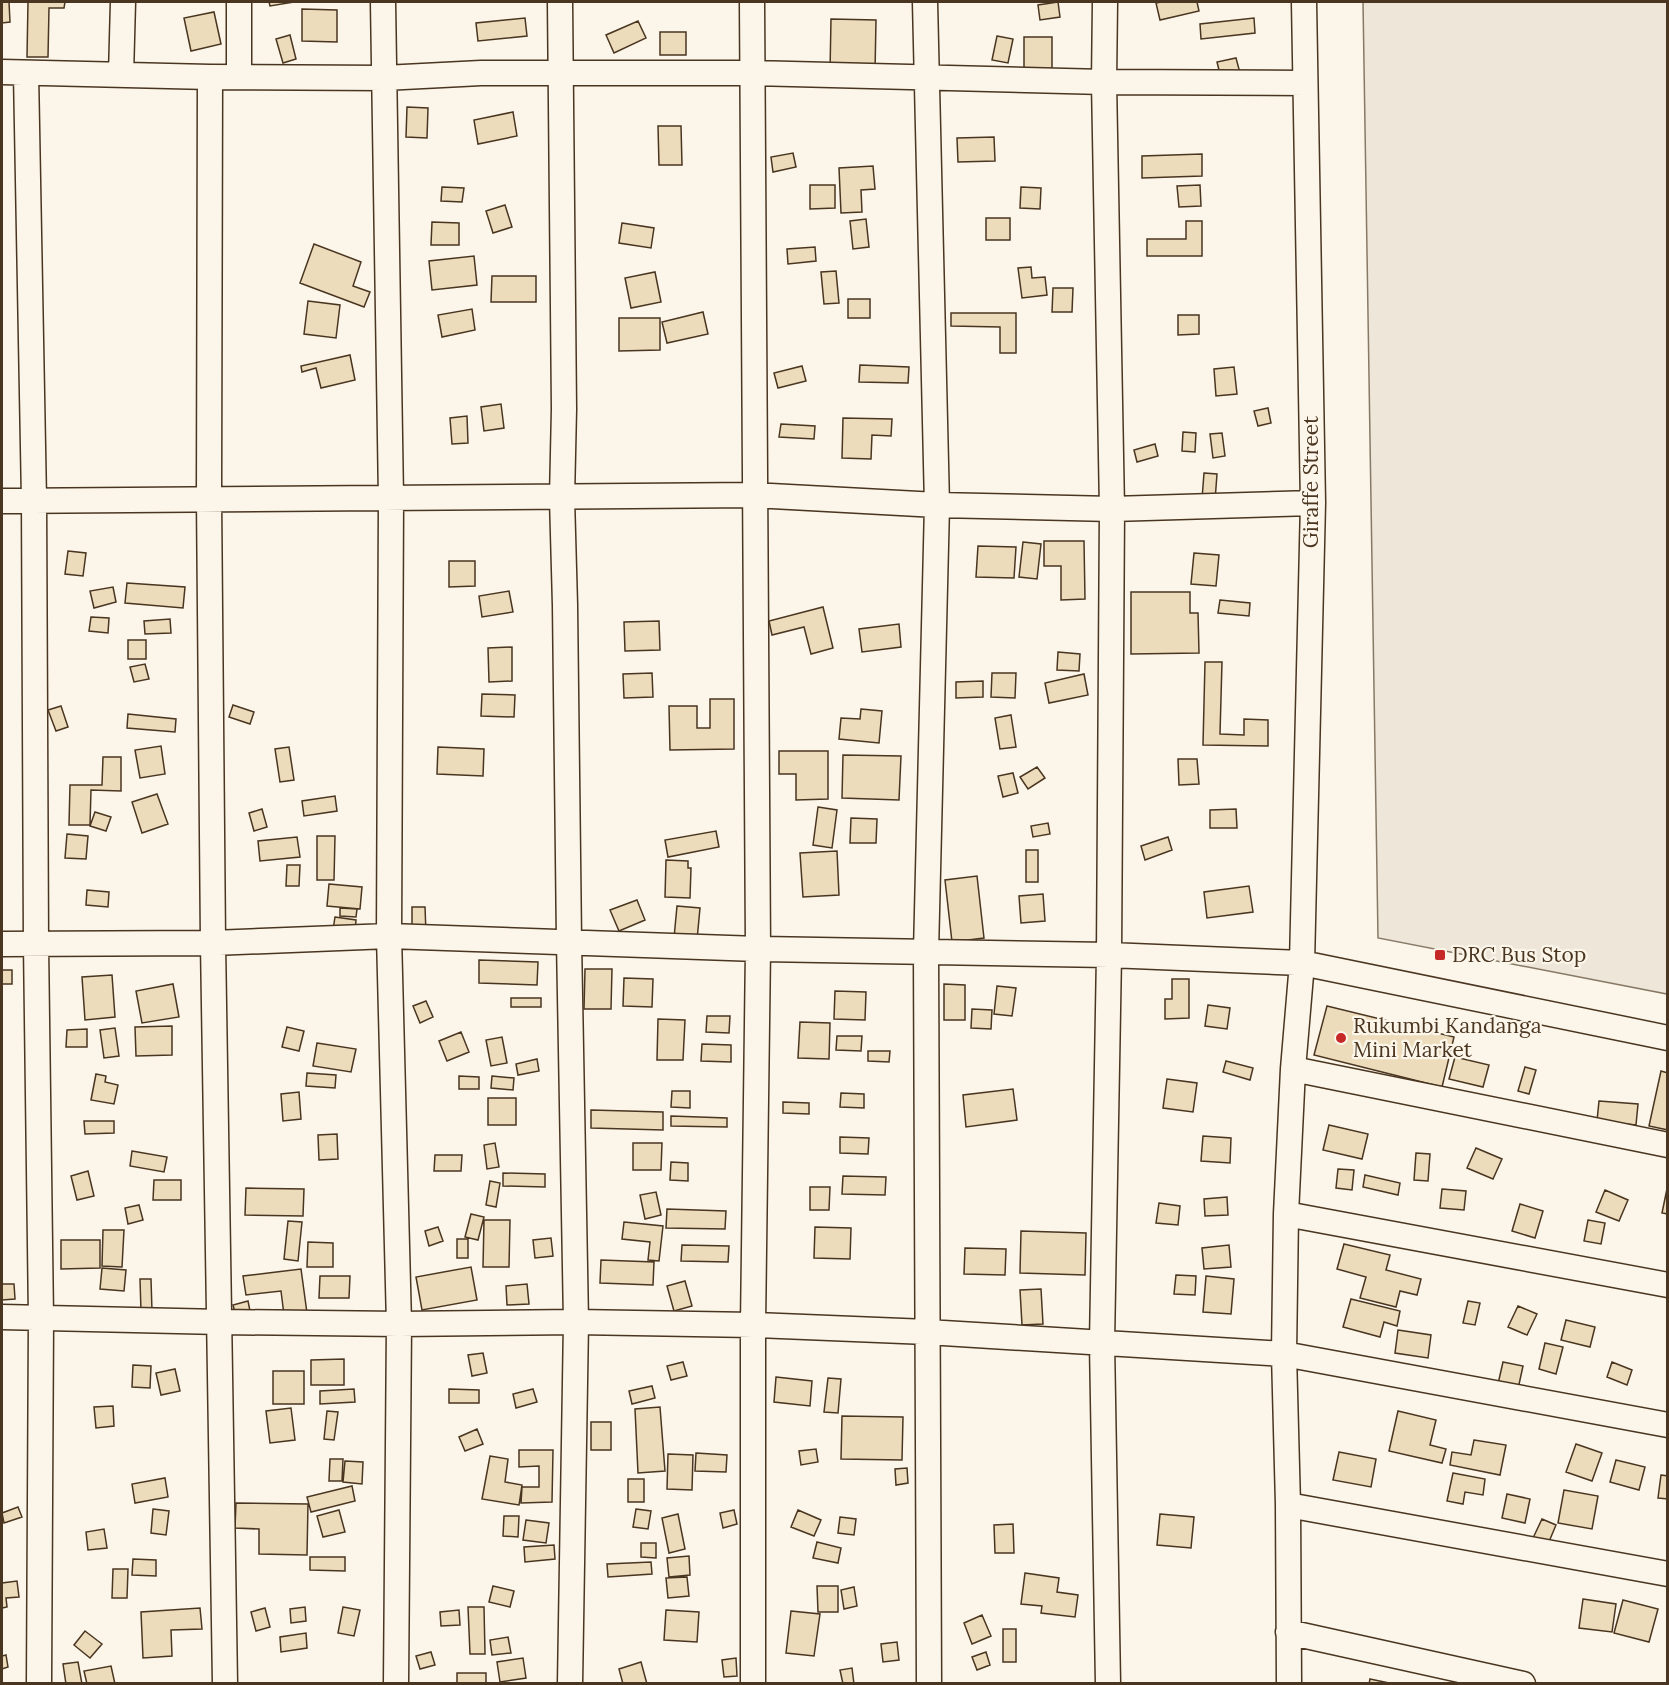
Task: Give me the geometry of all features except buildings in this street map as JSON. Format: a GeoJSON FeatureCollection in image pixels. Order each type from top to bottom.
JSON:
{"type":"FeatureCollection","features":[{"type":"Feature","properties":{"kind":"street"},"geometry":{"type":"LineString","coordinates":[[121,75],[123,2]]}},
{"type":"Feature","properties":{"kind":"street"},"geometry":{"type":"LineString","coordinates":[[238,2],[239,77]]}},
{"type":"Feature","properties":{"kind":"street"},"geometry":{"type":"LineString","coordinates":[[383,2],[391,499],[389,936],[399,1324],[396,1683]]}},
{"type":"Feature","properties":{"kind":"street"},"geometry":{"type":"LineString","coordinates":[[560,2],[564,409],[562,498],[576,1322],[570,1683]]}},
{"type":"Feature","properties":{"kind":"street"},"geometry":{"type":"LineString","coordinates":[[752,2],[758,949],[753,1325],[753,1683]]}},
{"type":"Feature","properties":{"kind":"street"},"geometry":{"type":"LineString","coordinates":[[925,2],[937,505],[926,951],[929,1683]]}},
{"type":"Feature","properties":{"kind":"street"},"geometry":{"type":"LineString","coordinates":[[1105,2],[1104,82],[1112,509],[1102,1343],[1108,1683]]}},
{"type":"Feature","properties":{"kind":"street","name":"Giraffe Street"},"geometry":{"type":"LineString","coordinates":[[1289,1683],[1284,1354],[1286,1214],[1293,1069],[1302,963],[1313,503],[1304,2]]}},
{"type":"Feature","properties":{"kind":"street"},"geometry":{"type":"LineString","coordinates":[[2,72],[384,78],[481,73],[752,73],[1104,82],[1304,83]]}},
{"type":"Feature","properties":{"kind":"street"},"geometry":{"type":"LineString","coordinates":[[26,73],[34,500],[41,1319],[39,1683]]}},
{"type":"Feature","properties":{"kind":"street"},"geometry":{"type":"LineString","coordinates":[[210,77],[209,498],[213,943],[221,1322],[225,1683]]}},
{"type":"Feature","properties":{"kind":"street"},"geometry":{"type":"LineString","coordinates":[[2,501],[754,495],[937,505],[1112,509],[1313,503]]}},
{"type":"Feature","properties":{"kind":"street"},"geometry":{"type":"LineString","coordinates":[[2,944],[213,943],[389,936],[758,949],[1108,955],[1302,963],[1668,1038]]}},
{"type":"Feature","properties":{"kind":"street"},"geometry":{"type":"LineString","coordinates":[[1293,1069],[1668,1145]]}},
{"type":"Feature","properties":{"kind":"street"},"geometry":{"type":"LineString","coordinates":[[1286,1214],[1668,1285]]}},
{"type":"Feature","properties":{"kind":"street"},"geometry":{"type":"LineString","coordinates":[[2,1317],[399,1324],[576,1322],[753,1325],[927,1332],[1284,1354],[1668,1425]]}},
{"type":"Feature","properties":{"kind":"street"},"geometry":{"type":"LineString","coordinates":[[1288,1505],[1668,1574]]}},
{"type":"Feature","properties":{"kind":"street"},"geometry":{"type":"LineString","coordinates":[[1288,1632],[1523,1683]]}},
{"type":"Feature","properties":{"kind":"shaded area"},"geometry":{"type":"Polygon","coordinates":[[[1363,2],[1667,2],[1667,994],[1378,938],[1363,2]]]}},
{"type":"Feature","properties":{"kind":"place","name":"DRC Bus Stop"},"geometry":{"type":"Point","coordinates":[1440,955]}},
{"type":"Feature","properties":{"kind":"place","name":"Rukumbi Kandanga Mini Market"},"geometry":{"type":"Point","coordinates":[1341,1038]}}]}
